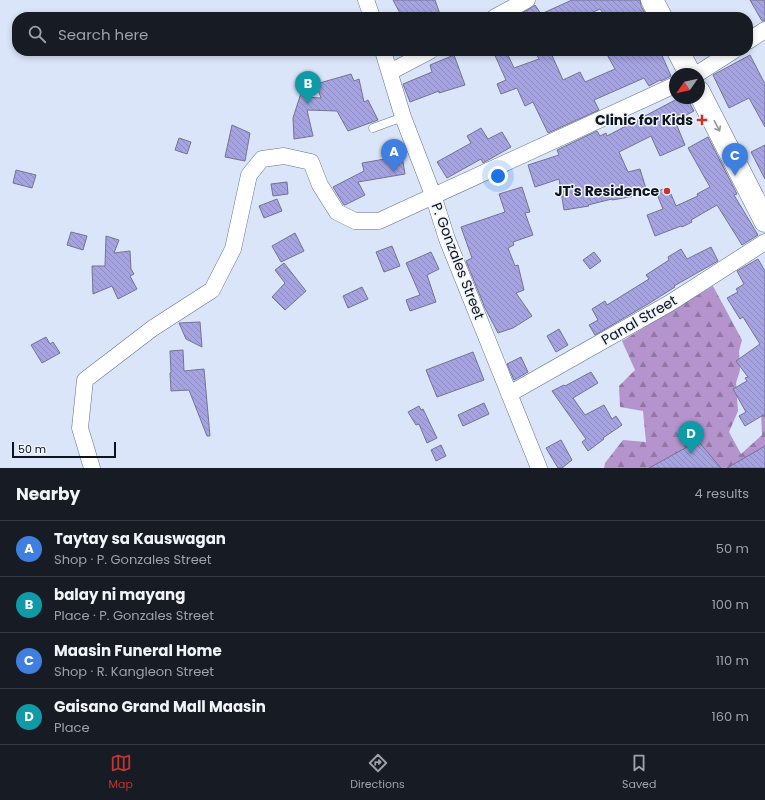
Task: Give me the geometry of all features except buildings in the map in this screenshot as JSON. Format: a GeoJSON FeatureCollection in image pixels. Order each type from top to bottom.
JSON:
{"type":"FeatureCollection","features":[{"type":"Feature","properties":{"kind":"main road"},"geometry":{"type":"LineString","coordinates":[[652,0],[658,12]]}},
{"type":"Feature","properties":{"kind":"main road"},"geometry":{"type":"LineString","coordinates":[[681,56],[687,68]]}},
{"type":"Feature","properties":{"kind":"main road"},"geometry":{"type":"LineString","coordinates":[[705,104],[765,221]]}},
{"type":"Feature","properties":{"kind":"street"},"geometry":{"type":"LineString","coordinates":[[366,0],[370,12]]}},
{"type":"Feature","properties":{"kind":"street"},"geometry":{"type":"LineString","coordinates":[[504,12],[527,0]]}},
{"type":"Feature","properties":{"kind":"street"},"geometry":{"type":"LineString","coordinates":[[753,38],[765,30]]}},
{"type":"Feature","properties":{"kind":"street","name":"P. Gonzales Street"},"geometry":{"type":"LineString","coordinates":[[385,56],[402,117],[433,195],[447,239],[539,468]]}},
{"type":"Feature","properties":{"kind":"street"},"geometry":{"type":"LineString","coordinates":[[390,72],[420,56]]}},
{"type":"Feature","properties":{"kind":"street"},"geometry":{"type":"LineString","coordinates":[[705,69],[725,56]]}},
{"type":"Feature","properties":{"kind":"street"},"geometry":{"type":"LineString","coordinates":[[92,468],[80,428],[85,380],[153,328],[212,290],[233,249],[248,175],[262,159],[284,156],[310,162],[320,185],[337,212],[355,221],[379,221],[669,88]]}},
{"type":"Feature","properties":{"kind":"street","name":"Panal Street"},"geometry":{"type":"LineString","coordinates":[[509,394],[670,303],[765,242]]}},
{"type":"Feature","properties":{"kind":"lane"},"geometry":{"type":"LineString","coordinates":[[372,128],[402,117]]}},
{"type":"Feature","properties":{"kind":"green space"},"geometry":{"type":"Polygon","coordinates":[[[713,286],[742,340],[739,351],[740,370],[736,383],[738,411],[729,432],[741,454],[762,435],[761,412],[765,409],[765,468],[604,468],[605,463],[623,440],[646,442],[643,411],[620,407],[619,386],[635,370],[622,341],[713,286]]]}},
{"type":"Feature","properties":{"kind":"place","name":"balay ni mayang"},"geometry":{"type":"Point","coordinates":[308,104]}},
{"type":"Feature","properties":{"kind":"place","name":"Clinic for Kids"},"geometry":{"type":"Point","coordinates":[702,120]}},
{"type":"Feature","properties":{"kind":"place","name":"Taytay sa Kauswagan"},"geometry":{"type":"Point","coordinates":[394,172]}},
{"type":"Feature","properties":{"kind":"place","name":"Maasin Funeral Home"},"geometry":{"type":"Point","coordinates":[735,176]}},
{"type":"Feature","properties":{"kind":"place","name":"JT's Residence"},"geometry":{"type":"Point","coordinates":[667,191]}},
{"type":"Feature","properties":{"kind":"place","name":"Gaisano Grand Mall Maasin"},"geometry":{"type":"Point","coordinates":[691,454]}}]}
